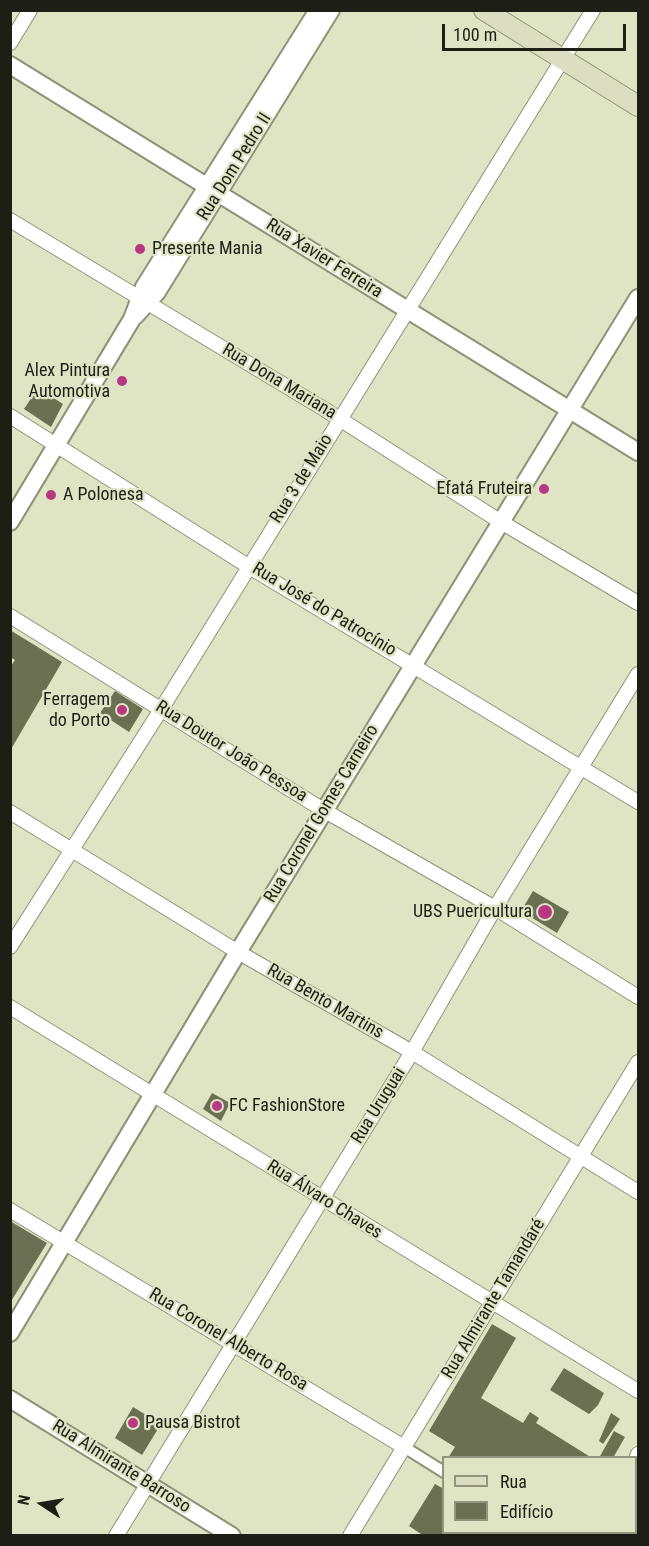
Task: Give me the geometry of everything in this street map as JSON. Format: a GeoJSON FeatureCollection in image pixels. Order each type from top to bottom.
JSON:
{"type":"FeatureCollection","features":[{"type":"Feature","properties":{"kind":"main road"},"geometry":{"type":"LineString","coordinates":[[484,10],[639,106]]}},
{"type":"Feature","properties":{"kind":"street"},"geometry":{"type":"LineString","coordinates":[[10,44],[30,10]]}},
{"type":"Feature","properties":{"kind":"street","name":"Rua Dom Pedro II"},"geometry":{"type":"LineString","coordinates":[[213,190],[318,10]]}},
{"type":"Feature","properties":{"kind":"street","name":"Rua Dom Pedro II"},"geometry":{"type":"LineString","coordinates":[[10,522],[143,301],[331,10]]}},
{"type":"Feature","properties":{"kind":"street","name":"Rua 3 de Maio"},"geometry":{"type":"LineString","coordinates":[[10,947],[162,708],[593,10]]}},
{"type":"Feature","properties":{"kind":"street","name":"Rua Xavier Ferreira"},"geometry":{"type":"LineString","coordinates":[[10,65],[639,452]]}},
{"type":"Feature","properties":{"kind":"street","name":"Rua Dona Mariana"},"geometry":{"type":"LineString","coordinates":[[10,220],[340,418],[501,522],[639,603]]}},
{"type":"Feature","properties":{"kind":"street","name":"Rua Coronel Gomes Carneiro"},"geometry":{"type":"LineString","coordinates":[[10,1333],[238,952],[639,298]]}},
{"type":"Feature","properties":{"kind":"street","name":"Rua José do Patrocínio"},"geometry":{"type":"LineString","coordinates":[[10,416],[58,444],[248,566],[414,664],[639,802]]}},
{"type":"Feature","properties":{"kind":"street","name":"Rua Doutor João Pessoa"},"geometry":{"type":"LineString","coordinates":[[10,616],[325,811],[495,908],[639,997]]}},
{"type":"Feature","properties":{"kind":"street","name":"Rua Uruguai"},"geometry":{"type":"LineString","coordinates":[[116,1536],[412,1052],[495,908],[639,674]]}},
{"type":"Feature","properties":{"kind":"street","name":"Rua Bento Martins"},"geometry":{"type":"LineString","coordinates":[[10,812],[238,952],[412,1052],[639,1192]]}},
{"type":"Feature","properties":{"kind":"street","name":"Rua Álvaro Chaves"},"geometry":{"type":"LineString","coordinates":[[10,1007],[155,1094],[321,1199],[639,1391]]}},
{"type":"Feature","properties":{"kind":"street","name":"Rua Almirante Tamandaré"},"geometry":{"type":"LineString","coordinates":[[350,1536],[639,1062]]}},
{"type":"Feature","properties":{"kind":"street","name":"Rua Coronel Alberto Rosa"},"geometry":{"type":"LineString","coordinates":[[10,1210],[234,1343],[442,1471]]}},
{"type":"Feature","properties":{"kind":"street","name":"Rua Almirante Barroso"},"geometry":{"type":"LineString","coordinates":[[10,1399],[232,1536]]}},
{"type":"Feature","properties":{"kind":"building"},"geometry":{"type":"Polygon","coordinates":[[[38,388],[63,404],[51,427],[24,409],[38,388]]]}},
{"type":"Feature","properties":{"kind":"building"},"geometry":{"type":"Polygon","coordinates":[[[10,630],[62,662],[10,751],[10,667],[15,660],[10,657],[10,630]]]}},
{"type":"Feature","properties":{"kind":"building","name":"Ferragem do Porto"},"geometry":{"type":"Polygon","coordinates":[[[115,691],[143,709],[129,732],[100,713],[115,691]]]}},
{"type":"Feature","properties":{"kind":"building","name":"UBS Puericultura"},"geometry":{"type":"Polygon","coordinates":[[[533,891],[569,912],[557,933],[521,911],[533,891]]]}},
{"type":"Feature","properties":{"kind":"building","name":"FC FashionStore"},"geometry":{"type":"Polygon","coordinates":[[[212,1093],[230,1103],[221,1121],[203,1109],[212,1093]]]}},
{"type":"Feature","properties":{"kind":"building"},"geometry":{"type":"Polygon","coordinates":[[[10,1221],[47,1243],[10,1303],[10,1221]]]}},
{"type":"Feature","properties":{"kind":"building"},"geometry":{"type":"Polygon","coordinates":[[[492,1324],[516,1338],[481,1398],[523,1423],[530,1412],[539,1418],[536,1423],[589,1456],[449,1456],[455,1447],[429,1431],[492,1324]]]}},
{"type":"Feature","properties":{"kind":"building"},"geometry":{"type":"Polygon","coordinates":[[[564,1368],[604,1393],[598,1405],[589,1414],[550,1390],[564,1368]]]}},
{"type":"Feature","properties":{"kind":"building"},"geometry":{"type":"Polygon","coordinates":[[[133,1407],[161,1424],[142,1455],[115,1438],[133,1407]]]}},
{"type":"Feature","properties":{"kind":"building"},"geometry":{"type":"Polygon","coordinates":[[[611,1413],[620,1419],[603,1444],[599,1441],[611,1413]]]}},
{"type":"Feature","properties":{"kind":"building"},"geometry":{"type":"Polygon","coordinates":[[[614,1431],[625,1437],[614,1456],[600,1456],[614,1431]]]}},
{"type":"Feature","properties":{"kind":"building"},"geometry":{"type":"Polygon","coordinates":[[[435,1484],[442,1488],[442,1534],[444,1536],[424,1536],[409,1526],[435,1484]]]}},
{"type":"Feature","properties":{"kind":"place","name":"Presente Mania"},"geometry":{"type":"Point","coordinates":[140,249]}},
{"type":"Feature","properties":{"kind":"place","name":"Alex Pintura Automotiva"},"geometry":{"type":"Point","coordinates":[122,381]}},
{"type":"Feature","properties":{"kind":"place","name":"Efatá Fruteira"},"geometry":{"type":"Point","coordinates":[544,489]}},
{"type":"Feature","properties":{"kind":"place","name":"A Polonesa"},"geometry":{"type":"Point","coordinates":[51,495]}},
{"type":"Feature","properties":{"kind":"place","name":"Ferragem do Porto"},"geometry":{"type":"Point","coordinates":[122,710]}},
{"type":"Feature","properties":{"kind":"place","name":"UBS Puericultura"},"geometry":{"type":"Point","coordinates":[545,912]}},
{"type":"Feature","properties":{"kind":"place","name":"FC FashionStore"},"geometry":{"type":"Point","coordinates":[217,1106]}},
{"type":"Feature","properties":{"kind":"place","name":"Pausa Bistrot"},"geometry":{"type":"Point","coordinates":[133,1423]}}]}
